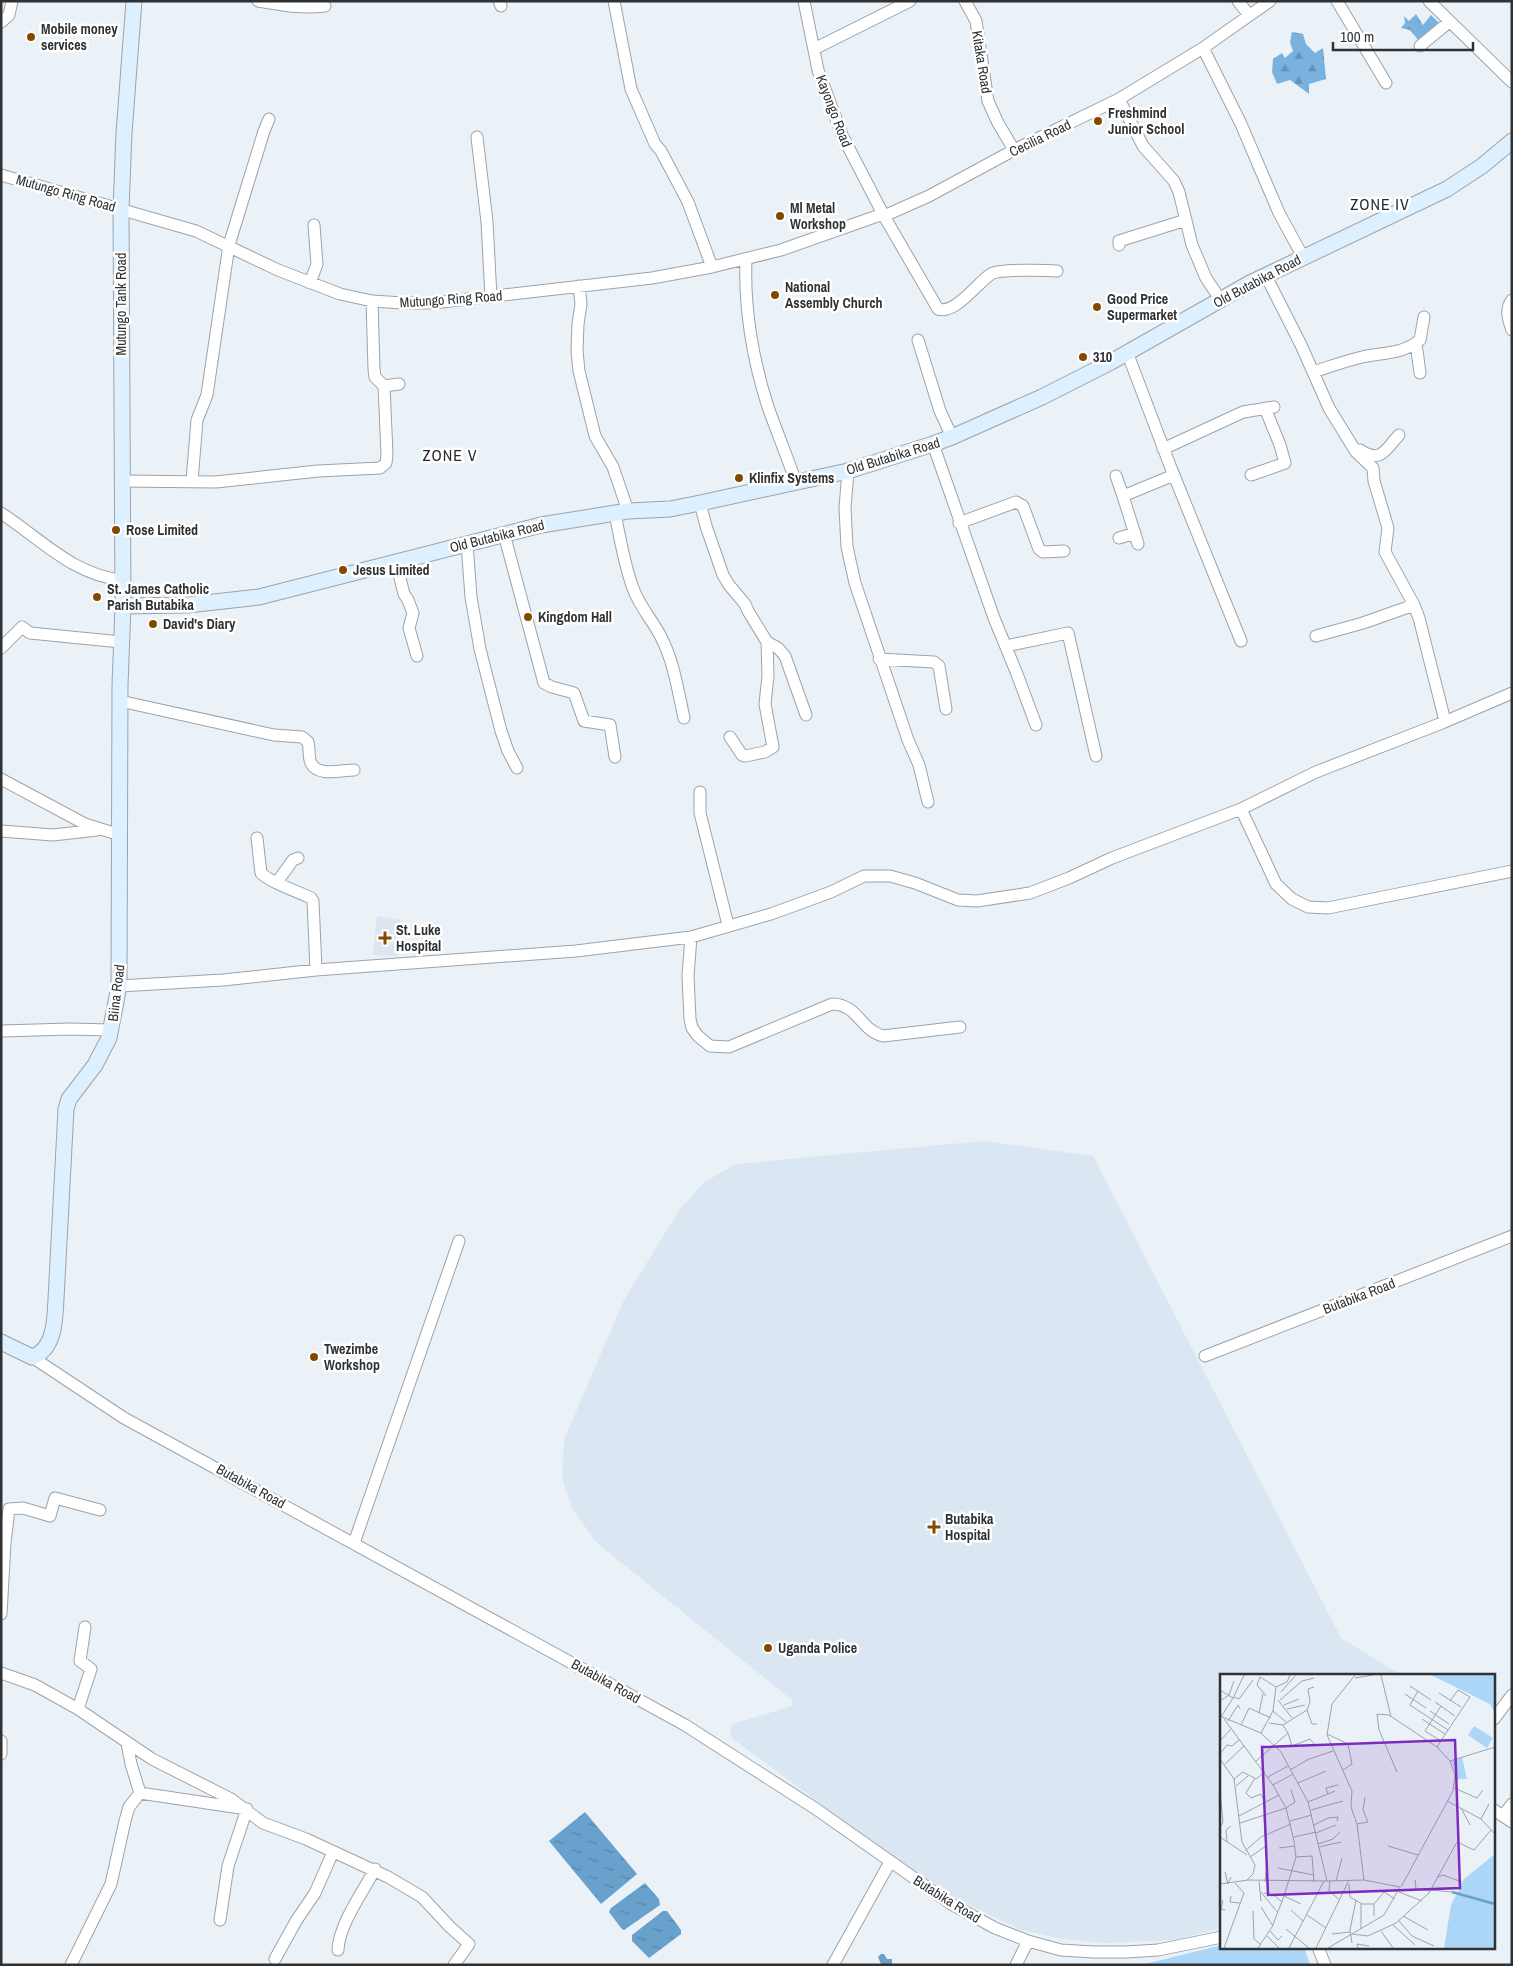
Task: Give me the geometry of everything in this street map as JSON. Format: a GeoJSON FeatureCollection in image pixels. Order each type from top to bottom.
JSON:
{"type":"FeatureCollection","features":[{"type":"Feature","properties":{"kind":"main road","name":"Mutungo Tank Road"},"geometry":{"type":"LineString","coordinates":[[123,606],[121,209],[124,133],[134,1]]}},
{"type":"Feature","properties":{"kind":"main road","name":"Old Butabika Road"},"geometry":{"type":"LineString","coordinates":[[123,606],[187,605],[239,600],[266,595],[558,521],[622,512],[670,509],[700,503],[848,471],[933,444],[1042,397],[1302,256],[1447,189],[1482,166],[1512,141]]}},
{"type":"Feature","properties":{"kind":"main road","name":"Biina Road"},"geometry":{"type":"LineString","coordinates":[[32,1357],[43,1352],[47,1347],[55,1320],[66,1109],[70,1100],[95,1065],[112,1030],[119,986],[120,702],[123,606]]}},
{"type":"Feature","properties":{"kind":"main road","name":"Butabika Road"},"geometry":{"type":"LineString","coordinates":[[1,1342],[32,1357]]}},
{"type":"Feature","properties":{"kind":"street"},"geometry":{"type":"LineString","coordinates":[[1,22],[9,15],[12,1]]}},
{"type":"Feature","properties":{"kind":"street"},"geometry":{"type":"LineString","coordinates":[[258,1],[289,8],[325,6]]}},
{"type":"Feature","properties":{"kind":"street"},"geometry":{"type":"LineString","coordinates":[[614,1],[634,96],[655,144],[661,151],[688,202],[712,267]]}},
{"type":"Feature","properties":{"kind":"street","name":"Kayongo Road"},"geometry":{"type":"LineString","coordinates":[[804,1],[818,70],[842,135],[883,215],[938,310],[952,309],[995,272],[1057,271]]}},
{"type":"Feature","properties":{"kind":"street"},"geometry":{"type":"LineString","coordinates":[[814,49],[910,1]]}},
{"type":"Feature","properties":{"kind":"street","name":"Kitaka Road"},"geometry":{"type":"LineString","coordinates":[[965,1],[976,21],[988,101],[1014,150]]}},
{"type":"Feature","properties":{"kind":"street"},"geometry":{"type":"LineString","coordinates":[[1238,1],[1249,15]]}},
{"type":"Feature","properties":{"kind":"street","name":"Cecilia Road"},"geometry":{"type":"LineString","coordinates":[[883,215],[929,196],[1014,150],[1119,99],[1203,48],[1270,1]]}},
{"type":"Feature","properties":{"kind":"street"},"geometry":{"type":"LineString","coordinates":[[1337,1],[1386,83]]}},
{"type":"Feature","properties":{"kind":"street"},"geometry":{"type":"LineString","coordinates":[[1429,1],[1512,82]]}},
{"type":"Feature","properties":{"kind":"street"},"geometry":{"type":"LineString","coordinates":[[1420,46],[1449,22]]}},
{"type":"Feature","properties":{"kind":"street"},"geometry":{"type":"LineString","coordinates":[[1203,48],[1241,124],[1279,213],[1302,256]]}},
{"type":"Feature","properties":{"kind":"street"},"geometry":{"type":"LineString","coordinates":[[1119,99],[1143,146],[1174,181],[1179,192],[1192,245],[1206,278],[1220,299]]}},
{"type":"Feature","properties":{"kind":"street"},"geometry":{"type":"LineString","coordinates":[[192,481],[197,420],[207,395],[229,245],[269,119]]}},
{"type":"Feature","properties":{"kind":"street"},"geometry":{"type":"LineString","coordinates":[[476,137],[487,222],[491,297]]}},
{"type":"Feature","properties":{"kind":"street","name":"Mutungo Ring Road"},"geometry":{"type":"LineString","coordinates":[[1,175],[196,231],[229,245],[278,270],[340,294],[372,301],[404,304],[491,297],[652,278],[712,267],[781,250],[883,215]]}},
{"type":"Feature","properties":{"kind":"street"},"geometry":{"type":"LineString","coordinates":[[1119,246],[1119,241],[1186,220]]}},
{"type":"Feature","properties":{"kind":"street"},"geometry":{"type":"LineString","coordinates":[[310,283],[317,264],[314,226]]}},
{"type":"Feature","properties":{"kind":"street"},"geometry":{"type":"LineString","coordinates":[[746,260],[745,286],[756,357],[768,406],[796,482]]}},
{"type":"Feature","properties":{"kind":"street"},"geometry":{"type":"LineString","coordinates":[[1268,274],[1269,282],[1329,408],[1352,446],[1373,468],[1374,480],[1388,528],[1385,552],[1414,605],[1419,618],[1445,721]]}},
{"type":"Feature","properties":{"kind":"street"},"geometry":{"type":"LineString","coordinates":[[579,286],[580,304],[577,342],[579,371],[595,436],[613,467],[622,512],[625,562],[640,604],[660,635],[669,654],[684,718]]}},
{"type":"Feature","properties":{"kind":"street"},"geometry":{"type":"LineString","coordinates":[[1512,300],[1507,312],[1512,330]]}},
{"type":"Feature","properties":{"kind":"street"},"geometry":{"type":"LineString","coordinates":[[121,481],[245,480],[318,471],[380,468],[386,463],[387,454],[384,386],[376,377],[374,370],[372,301]]}},
{"type":"Feature","properties":{"kind":"street"},"geometry":{"type":"LineString","coordinates":[[1313,372],[1363,357],[1390,354],[1411,347],[1420,340],[1424,317]]}},
{"type":"Feature","properties":{"kind":"street"},"geometry":{"type":"LineString","coordinates":[[918,340],[940,411],[952,437]]}},
{"type":"Feature","properties":{"kind":"street"},"geometry":{"type":"LineString","coordinates":[[1416,343],[1420,373]]}},
{"type":"Feature","properties":{"kind":"street"},"geometry":{"type":"LineString","coordinates":[[1127,352],[1163,448],[1241,641]]}},
{"type":"Feature","properties":{"kind":"street"},"geometry":{"type":"LineString","coordinates":[[384,386],[399,384]]}},
{"type":"Feature","properties":{"kind":"street"},"geometry":{"type":"LineString","coordinates":[[1163,448],[1243,412],[1270,408],[1285,463],[1251,475]]}},
{"type":"Feature","properties":{"kind":"street"},"geometry":{"type":"LineString","coordinates":[[1352,446],[1369,456],[1375,457],[1381,454],[1399,435]]}},
{"type":"Feature","properties":{"kind":"street"},"geometry":{"type":"LineString","coordinates":[[933,444],[959,523],[1036,724]]}},
{"type":"Feature","properties":{"kind":"street"},"geometry":{"type":"LineString","coordinates":[[848,471],[845,508],[847,547],[855,583],[879,658],[908,740],[919,765],[928,802]]}},
{"type":"Feature","properties":{"kind":"street"},"geometry":{"type":"LineString","coordinates":[[1123,496],[1174,475]]}},
{"type":"Feature","properties":{"kind":"street"},"geometry":{"type":"LineString","coordinates":[[1116,476],[1136,539],[1119,538]]}},
{"type":"Feature","properties":{"kind":"street"},"geometry":{"type":"LineString","coordinates":[[959,523],[1016,502],[1023,506],[1039,549],[1043,552],[1064,551]]}},
{"type":"Feature","properties":{"kind":"street"},"geometry":{"type":"LineString","coordinates":[[700,503],[723,575],[745,604],[767,642],[768,676],[765,704],[773,747],[765,752],[745,756],[742,755],[730,737]]}},
{"type":"Feature","properties":{"kind":"street"},"geometry":{"type":"LineString","coordinates":[[1,513],[36,537],[59,556],[75,565],[105,578],[122,580]]}},
{"type":"Feature","properties":{"kind":"street"},"geometry":{"type":"LineString","coordinates":[[504,534],[544,683],[548,686],[574,693],[584,721],[610,725],[615,757]]}},
{"type":"Feature","properties":{"kind":"street"},"geometry":{"type":"LineString","coordinates":[[467,544],[471,597],[480,649],[501,732],[517,768]]}},
{"type":"Feature","properties":{"kind":"street"},"geometry":{"type":"LineString","coordinates":[[396,562],[404,594],[413,613],[409,628],[417,656]]}},
{"type":"Feature","properties":{"kind":"street"},"geometry":{"type":"LineString","coordinates":[[1316,636],[1363,623],[1414,605]]}},
{"type":"Feature","properties":{"kind":"street"},"geometry":{"type":"LineString","coordinates":[[1,648],[22,627],[30,633],[121,642]]}},
{"type":"Feature","properties":{"kind":"street"},"geometry":{"type":"LineString","coordinates":[[1006,646],[1068,633],[1096,756]]}},
{"type":"Feature","properties":{"kind":"street"},"geometry":{"type":"LineString","coordinates":[[767,642],[778,648],[785,656],[806,716]]}},
{"type":"Feature","properties":{"kind":"street"},"geometry":{"type":"LineString","coordinates":[[879,658],[934,662],[939,666],[946,709]]}},
{"type":"Feature","properties":{"kind":"street"},"geometry":{"type":"LineString","coordinates":[[119,986],[223,980],[316,970],[576,951],[691,937],[771,914],[830,892],[864,876],[890,876],[915,883],[958,900],[977,901],[1030,892],[1069,878],[1112,858],[1241,809],[1316,772],[1512,693]]}},
{"type":"Feature","properties":{"kind":"street"},"geometry":{"type":"LineString","coordinates":[[120,702],[274,735],[302,738],[308,742],[310,760],[313,767],[322,771],[354,770]]}},
{"type":"Feature","properties":{"kind":"street"},"geometry":{"type":"LineString","coordinates":[[1,779],[85,824],[120,834]]}},
{"type":"Feature","properties":{"kind":"street"},"geometry":{"type":"LineString","coordinates":[[700,792],[700,813],[728,925]]}},
{"type":"Feature","properties":{"kind":"street"},"geometry":{"type":"LineString","coordinates":[[1241,809],[1276,884],[1292,899],[1308,907],[1328,908],[1512,871]]}},
{"type":"Feature","properties":{"kind":"street"},"geometry":{"type":"LineString","coordinates":[[1,831],[53,834],[101,830]]}},
{"type":"Feature","properties":{"kind":"street"},"geometry":{"type":"LineString","coordinates":[[257,838],[261,873],[266,879],[277,882],[311,898],[313,901],[316,970]]}},
{"type":"Feature","properties":{"kind":"street"},"geometry":{"type":"LineString","coordinates":[[277,882],[293,860],[298,858]]}},
{"type":"Feature","properties":{"kind":"street"},"geometry":{"type":"LineString","coordinates":[[691,937],[688,976],[690,1019],[692,1028],[710,1046],[729,1047],[832,1004],[848,1006],[874,1034],[883,1036],[960,1027]]}},
{"type":"Feature","properties":{"kind":"street"},"geometry":{"type":"LineString","coordinates":[[1,1031],[70,1028],[112,1030]]}},
{"type":"Feature","properties":{"kind":"street","name":"Butabika Road"},"geometry":{"type":"LineString","coordinates":[[1205,1356],[1512,1236]]}},
{"type":"Feature","properties":{"kind":"street"},"geometry":{"type":"LineString","coordinates":[[354,1543],[459,1241]]}},
{"type":"Feature","properties":{"kind":"street","name":"Butabika Road"},"geometry":{"type":"LineString","coordinates":[[32,1357],[124,1418],[685,1725],[816,1809],[951,1904],[995,1928],[1028,1941],[1061,1950],[1126,1952],[1158,1950],[1220,1937]]}},
{"type":"Feature","properties":{"kind":"street"},"geometry":{"type":"LineString","coordinates":[[1,1614],[9,1508],[23,1508],[50,1516],[55,1498],[100,1510]]}},
{"type":"Feature","properties":{"kind":"street"},"geometry":{"type":"LineString","coordinates":[[78,1709],[90,1669],[80,1661],[85,1627]]}},
{"type":"Feature","properties":{"kind":"street"},"geometry":{"type":"LineString","coordinates":[[1,1673],[35,1685],[78,1709],[152,1759],[231,1799],[247,1809],[263,1823],[306,1838],[374,1869],[422,1897],[450,1928],[469,1944],[454,1965]]}},
{"type":"Feature","properties":{"kind":"street"},"geometry":{"type":"LineString","coordinates":[[1496,1716],[1512,1695]]}},
{"type":"Feature","properties":{"kind":"street"},"geometry":{"type":"LineString","coordinates":[[1,1741],[1,1754]]}},
{"type":"Feature","properties":{"kind":"street"},"geometry":{"type":"LineString","coordinates":[[127,1743],[140,1793]]}},
{"type":"Feature","properties":{"kind":"street"},"geometry":{"type":"LineString","coordinates":[[140,1793],[247,1809]]}},
{"type":"Feature","properties":{"kind":"street"},"geometry":{"type":"LineString","coordinates":[[71,1965],[112,1884],[124,1821],[129,1807],[140,1793]]}},
{"type":"Feature","properties":{"kind":"street"},"geometry":{"type":"LineString","coordinates":[[1503,1816],[1512,1804]]}},
{"type":"Feature","properties":{"kind":"street"},"geometry":{"type":"LineString","coordinates":[[220,1920],[228,1866],[247,1809]]}},
{"type":"Feature","properties":{"kind":"street"},"geometry":{"type":"LineString","coordinates":[[275,1959],[315,1893],[334,1852]]}},
{"type":"Feature","properties":{"kind":"street"},"geometry":{"type":"LineString","coordinates":[[833,1965],[890,1862]]}},
{"type":"Feature","properties":{"kind":"street"},"geometry":{"type":"LineString","coordinates":[[338,1950],[342,1931],[374,1869]]}},
{"type":"Feature","properties":{"kind":"street"},"geometry":{"type":"LineString","coordinates":[[1016,1965],[1028,1941]]}},
{"type":"Feature","properties":{"kind":"street"},"geometry":{"type":"LineString","coordinates":[[1318,1948],[1326,1965]]}},
{"type":"Feature","properties":{"kind":"shaded area"},"geometry":{"type":"Polygon","coordinates":[[[377,916],[401,920],[398,956],[373,955],[377,916]]]}},
{"type":"Feature","properties":{"kind":"shaded area","name":"Butabika Hospital"},"geometry":{"type":"Polygon","coordinates":[[[984,1141],[1093,1156],[1341,1638],[1399,1674],[1220,1674],[1220,1928],[1174,1940],[1103,1943],[1062,1939],[1021,1930],[955,1898],[871,1841],[733,1739],[729,1731],[733,1724],[792,1706],[792,1700],[597,1543],[573,1510],[562,1478],[564,1440],[624,1300],[678,1212],[703,1183],[736,1164],[984,1141]]]}},
{"type":"Feature","properties":{"kind":"shaded area"},"geometry":{"type":"Polygon","coordinates":[[[1220,1945],[1220,1948],[1304,1948],[1310,1965],[1141,1965],[1220,1945]]]}},
{"type":"Feature","properties":{"kind":"green space"},"geometry":{"type":"Polygon","coordinates":[[[1416,14],[1423,25],[1431,15],[1441,25],[1419,41],[1410,30],[1401,28],[1405,23],[1404,16],[1409,21],[1416,14]]]}},
{"type":"Feature","properties":{"kind":"green space"},"geometry":{"type":"Polygon","coordinates":[[[1292,32],[1303,34],[1306,44],[1315,53],[1323,48],[1326,79],[1309,84],[1309,94],[1290,80],[1277,84],[1272,72],[1273,59],[1282,53],[1285,58],[1293,51],[1290,42],[1292,32]]]}},
{"type":"Feature","properties":{"kind":"water"},"geometry":{"type":"Polygon","coordinates":[[[585,1812],[637,1874],[601,1904],[549,1841],[585,1812]]]}},
{"type":"Feature","properties":{"kind":"water"},"geometry":{"type":"Polygon","coordinates":[[[645,1883],[659,1899],[660,1905],[624,1930],[609,1912],[611,1908],[645,1883]]]}},
{"type":"Feature","properties":{"kind":"water"},"geometry":{"type":"Polygon","coordinates":[[[663,1911],[667,1911],[681,1930],[681,1934],[649,1958],[632,1941],[632,1935],[663,1911]]]}},
{"type":"Feature","properties":{"kind":"water"},"geometry":{"type":"Polygon","coordinates":[[[884,1954],[887,1959],[892,1959],[892,1965],[881,1964],[878,1957],[884,1954]]]}},
{"type":"Feature","properties":{"kind":"place","name":"Mobile money services"},"geometry":{"type":"Point","coordinates":[31,37]}},
{"type":"Feature","properties":{"kind":"place","name":"Freshmind Junior School"},"geometry":{"type":"Point","coordinates":[1098,121]}},
{"type":"Feature","properties":{"kind":"place","name":"Ml Metal Workshop"},"geometry":{"type":"Point","coordinates":[780,216]}},
{"type":"Feature","properties":{"kind":"place","name":"National Assembly Church"},"geometry":{"type":"Point","coordinates":[775,295]}},
{"type":"Feature","properties":{"kind":"place","name":"Good Price Supermarket"},"geometry":{"type":"Point","coordinates":[1097,307]}},
{"type":"Feature","properties":{"kind":"place","name":"310"},"geometry":{"type":"Point","coordinates":[1083,357]}},
{"type":"Feature","properties":{"kind":"place","name":"Klinfix Systems"},"geometry":{"type":"Point","coordinates":[739,478]}},
{"type":"Feature","properties":{"kind":"place","name":"Rose Limited"},"geometry":{"type":"Point","coordinates":[116,530]}},
{"type":"Feature","properties":{"kind":"place","name":"Jesus Limited"},"geometry":{"type":"Point","coordinates":[343,570]}},
{"type":"Feature","properties":{"kind":"place","name":"St. James Catholic Parish Butabika"},"geometry":{"type":"Point","coordinates":[97,597]}},
{"type":"Feature","properties":{"kind":"place","name":"Kingdom Hall"},"geometry":{"type":"Point","coordinates":[528,617]}},
{"type":"Feature","properties":{"kind":"place","name":"David's Diary"},"geometry":{"type":"Point","coordinates":[153,624]}},
{"type":"Feature","properties":{"kind":"place","name":"St. Luke Hospital"},"geometry":{"type":"Point","coordinates":[385,938]}},
{"type":"Feature","properties":{"kind":"place","name":"Twezimbe Workshop"},"geometry":{"type":"Point","coordinates":[314,1357]}},
{"type":"Feature","properties":{"kind":"place","name":"Butabika Hospital"},"geometry":{"type":"Point","coordinates":[934,1527]}},
{"type":"Feature","properties":{"kind":"place","name":"Uganda Police"},"geometry":{"type":"Point","coordinates":[768,1648]}},
{"type":"Feature","properties":{"kind":"district","name":"ZONE IV"},"geometry":{"type":"Point","coordinates":[1380,204]}},
{"type":"Feature","properties":{"kind":"district","name":"ZONE V"},"geometry":{"type":"Point","coordinates":[450,455]}}]}
